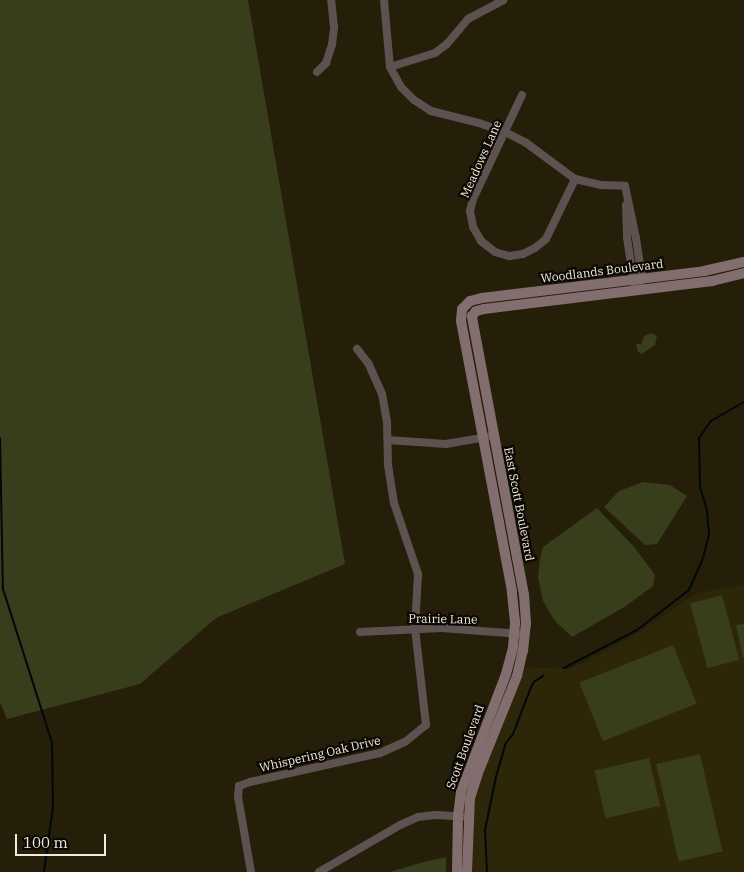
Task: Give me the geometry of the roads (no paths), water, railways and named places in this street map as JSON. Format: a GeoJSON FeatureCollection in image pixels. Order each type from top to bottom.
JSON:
{"type":"FeatureCollection","features":[{"type":"Feature","properties":{"kind":"street"},"geometry":{"type":"LineString","coordinates":[[317,72],[326,63],[332,44],[334,27],[330,0]]}},
{"type":"Feature","properties":{"kind":"street"},"geometry":{"type":"LineString","coordinates":[[384,0],[390,67],[395,78],[407,94],[431,111],[479,123],[505,132],[525,142],[575,179],[600,185],[625,186],[627,238],[637,279],[637,290]]}},
{"type":"Feature","properties":{"kind":"street"},"geometry":{"type":"LineString","coordinates":[[390,67],[435,53],[447,44],[468,19],[503,0]]}},
{"type":"Feature","properties":{"kind":"street","name":"Meadows Lane"},"geometry":{"type":"LineString","coordinates":[[522,95],[473,200],[470,211],[473,227],[481,241],[495,252],[509,256],[523,254],[535,248],[546,239],[575,179]]}},
{"type":"Feature","properties":{"kind":"street","name":"Woodlands Boulevard"},"geometry":{"type":"LineString","coordinates":[[464,306],[470,301],[482,298],[704,271],[744,262]]}},
{"type":"Feature","properties":{"kind":"street","name":"Woodlands Boulevard"},"geometry":{"type":"LineString","coordinates":[[474,313],[484,309],[712,281],[744,273]]}},
{"type":"Feature","properties":{"kind":"street","name":"East Scott Boulevard"},"geometry":{"type":"LineString","coordinates":[[464,306],[461,322],[520,634]]}},
{"type":"Feature","properties":{"kind":"street","name":"East Scott Boulevard"},"geometry":{"type":"LineString","coordinates":[[474,313],[472,323],[524,595],[520,634],[520,663],[508,699]]}},
{"type":"Feature","properties":{"kind":"street","name":"Whispering Oak Drive"},"geometry":{"type":"LineString","coordinates":[[251,872],[238,797],[239,786],[376,755],[405,742],[426,725],[415,628],[418,574],[394,503],[388,466],[388,440],[382,394],[368,363],[357,349]]}},
{"type":"Feature","properties":{"kind":"street"},"geometry":{"type":"LineString","coordinates":[[388,440],[436,444],[493,436]]}},
{"type":"Feature","properties":{"kind":"street","name":"Prairie Lane"},"geometry":{"type":"LineString","coordinates":[[360,632],[442,628],[520,634]]}},
{"type":"Feature","properties":{"kind":"street","name":"Scott Boulevard"},"geometry":{"type":"LineString","coordinates":[[467,872],[463,783],[520,634]]}},
{"type":"Feature","properties":{"kind":"street","name":"Scott Boulevard"},"geometry":{"type":"LineString","coordinates":[[457,872],[463,816],[508,699]]}},
{"type":"Feature","properties":{"kind":"street"},"geometry":{"type":"LineString","coordinates":[[319,872],[400,825],[418,818],[435,815],[463,816]]}},
{"type":"Feature","properties":{"kind":"waterway"},"geometry":{"type":"LineString","coordinates":[[564,668],[637,630],[689,590],[702,561],[709,534],[707,510],[700,487],[699,438],[711,421],[744,402]]}},
{"type":"Feature","properties":{"kind":"waterway"},"geometry":{"type":"LineString","coordinates":[[0,438],[3,589],[52,743],[53,807],[44,872]]}},
{"type":"Feature","properties":{"kind":"waterway"},"geometry":{"type":"LineString","coordinates":[[487,872],[485,830],[496,777],[506,743],[513,734],[531,687],[534,682],[543,676]]}}]}
